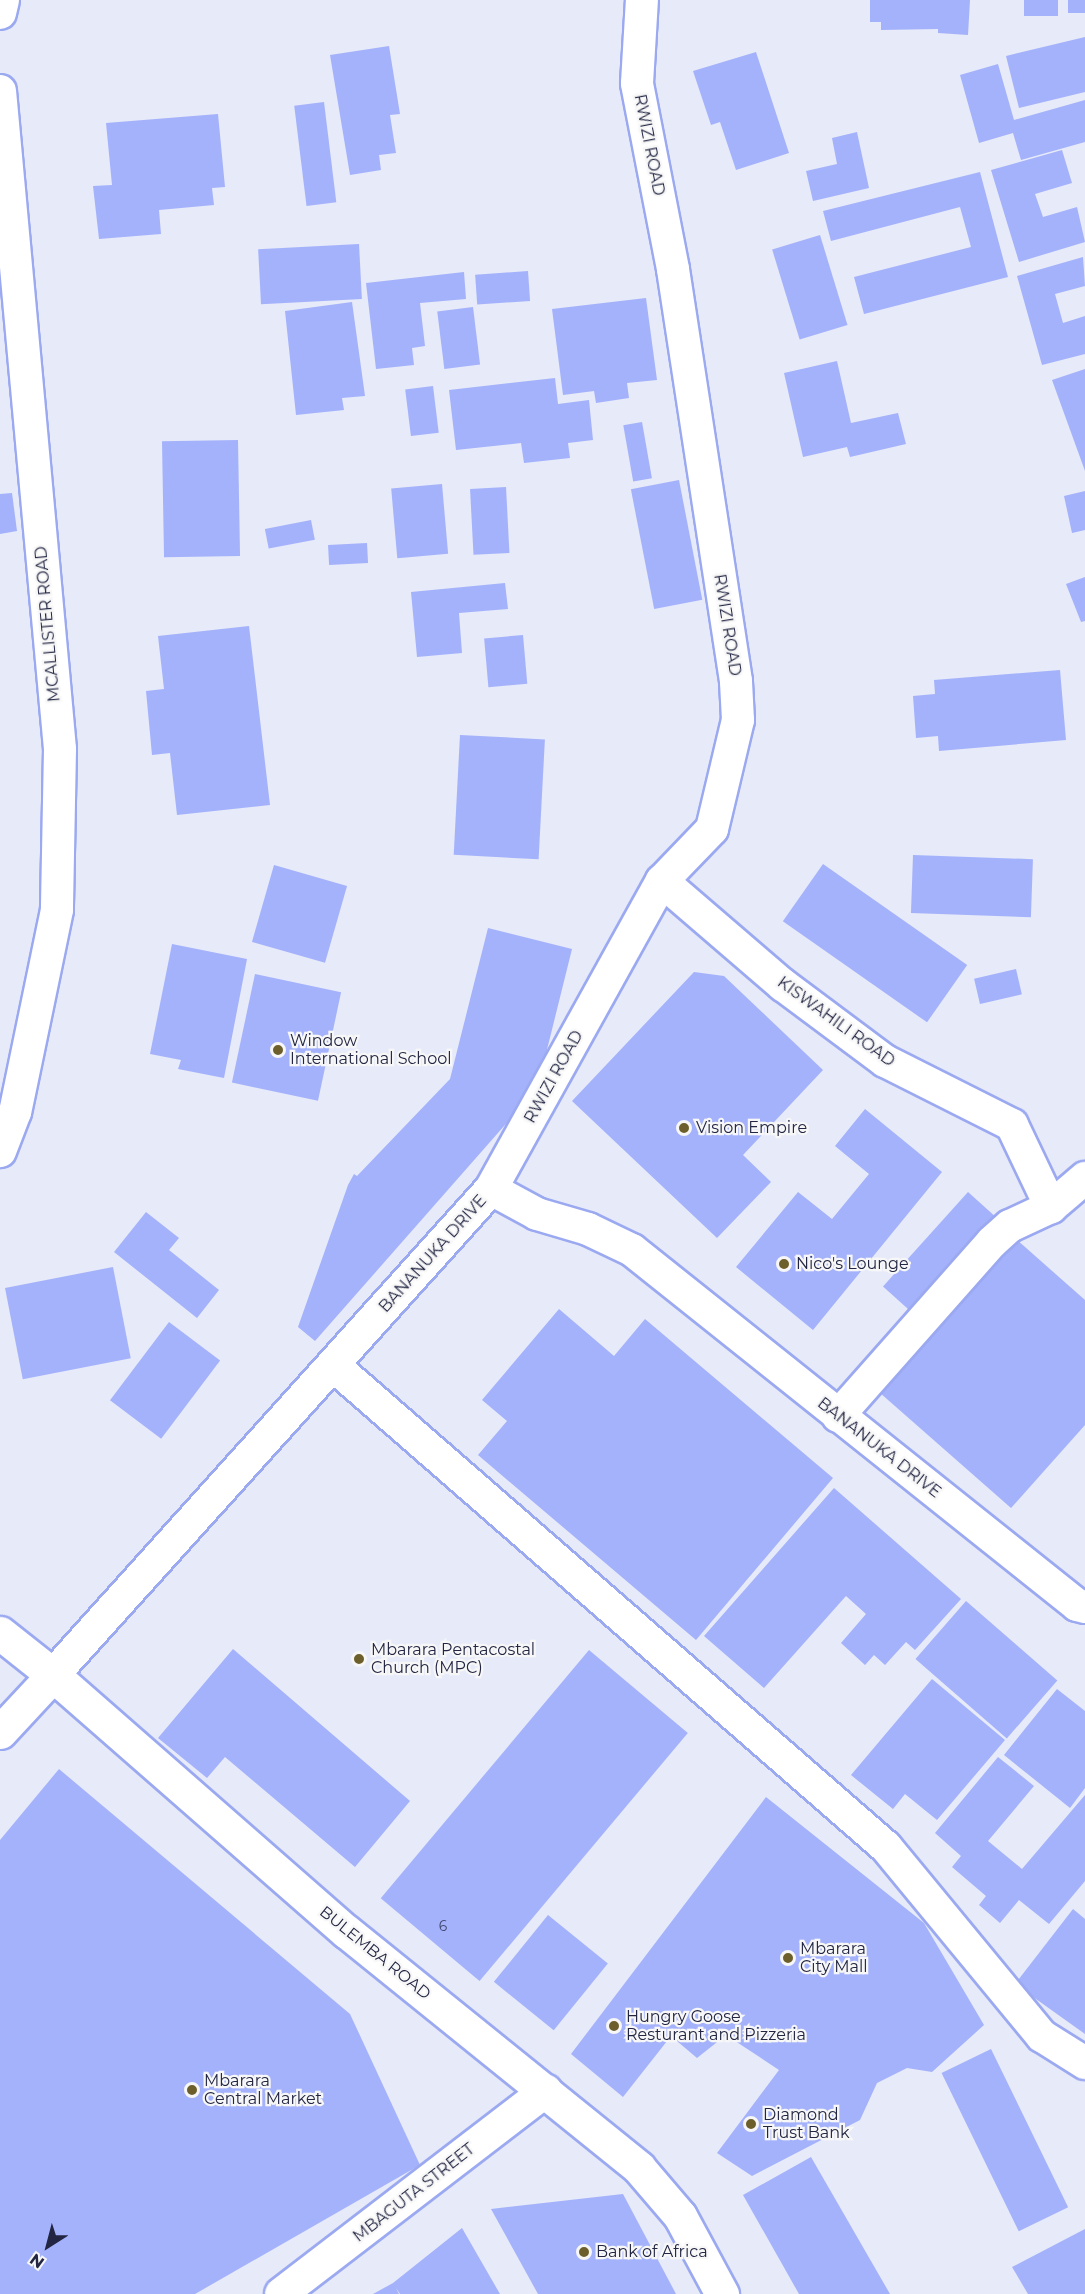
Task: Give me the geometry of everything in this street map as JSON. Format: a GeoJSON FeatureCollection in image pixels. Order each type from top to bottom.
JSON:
{"type":"FeatureCollection","features":[{"type":"Feature","properties":{"kind":"main road","name":"BULEMBA ROAD"},"geometry":{"type":"LineString","coordinates":[[0,1633],[53,1675],[347,1932],[639,2168],[680,2216],[722,2294]]}},
{"type":"Feature","properties":{"kind":"main road"},"geometry":{"type":"LineString","coordinates":[[0,1732],[53,1675]]}},
{"type":"Feature","properties":{"kind":"street"},"geometry":{"type":"LineString","coordinates":[[0,13],[3,0]]}},
{"type":"Feature","properties":{"kind":"street","name":"RWIZI ROAD"},"geometry":{"type":"LineString","coordinates":[[491,1189],[662,881],[712,829],[738,720],[736,681],[673,269],[637,83],[642,0]]}},
{"type":"Feature","properties":{"kind":"street","name":"MCALLISTER ROAD"},"geometry":{"type":"LineString","coordinates":[[0,91],[60,749],[57,910],[15,1112],[0,1151]]}},
{"type":"Feature","properties":{"kind":"street","name":"KISWAHILI ROAD"},"geometry":{"type":"LineString","coordinates":[[662,881],[783,985],[885,1061],[1012,1125],[1051,1207]]}},
{"type":"Feature","properties":{"kind":"street"},"geometry":{"type":"LineString","coordinates":[[838,1416],[993,1242],[1010,1226],[1051,1207],[1085,1178]]}},
{"type":"Feature","properties":{"kind":"street","name":"BANANUKA DRIVE"},"geometry":{"type":"LineString","coordinates":[[53,1675],[491,1189],[537,1214],[588,1229],[632,1250],[1077,1605],[1085,1607]]}},
{"type":"Feature","properties":{"kind":"street"},"geometry":{"type":"LineString","coordinates":[[333,1365],[886,1847],[1042,2036],[1085,2063]]}},
{"type":"Feature","properties":{"kind":"street","name":"MBAGUTA STREET"},"geometry":{"type":"LineString","coordinates":[[281,2294],[546,2091]]}},
{"type":"Feature","properties":{"kind":"building"},"geometry":{"type":"Polygon","coordinates":[[[870,0],[970,0],[968,35],[938,33],[938,29],[881,30],[881,22],[870,22],[870,0]]]}},
{"type":"Feature","properties":{"kind":"building"},"geometry":{"type":"Polygon","coordinates":[[[1024,0],[1058,0],[1058,16],[1024,16],[1024,0]]]}},
{"type":"Feature","properties":{"kind":"building"},"geometry":{"type":"Polygon","coordinates":[[[1068,0],[1085,0],[1085,13],[1068,13],[1068,0]]]}},
{"type":"Feature","properties":{"kind":"building"},"geometry":{"type":"Polygon","coordinates":[[[1085,37],[1085,92],[1019,108],[1006,56],[1085,37]]]}},
{"type":"Feature","properties":{"kind":"building"},"geometry":{"type":"Polygon","coordinates":[[[389,46],[400,114],[390,115],[396,153],[379,155],[381,170],[350,175],[330,55],[389,46]]]}},
{"type":"Feature","properties":{"kind":"building"},"geometry":{"type":"Polygon","coordinates":[[[756,52],[789,153],[736,170],[720,122],[711,125],[693,71],[756,52]]]}},
{"type":"Feature","properties":{"kind":"building"},"geometry":{"type":"Polygon","coordinates":[[[998,64],[1014,120],[1085,100],[1085,142],[1021,160],[1013,133],[979,143],[960,75],[998,64]]]}},
{"type":"Feature","properties":{"kind":"building"},"geometry":{"type":"Polygon","coordinates":[[[324,102],[336,202],[307,206],[294,106],[324,102]]]}},
{"type":"Feature","properties":{"kind":"building"},"geometry":{"type":"Polygon","coordinates":[[[218,114],[225,187],[212,188],[214,205],[159,210],[161,234],[99,239],[93,186],[112,185],[106,123],[218,114]]]}},
{"type":"Feature","properties":{"kind":"building"},"geometry":{"type":"Polygon","coordinates":[[[857,132],[869,188],[813,201],[806,171],[837,164],[832,138],[857,132]]]}},
{"type":"Feature","properties":{"kind":"building"},"geometry":{"type":"Polygon","coordinates":[[[1062,150],[1072,183],[1035,194],[1043,217],[1077,207],[1085,242],[1019,262],[991,170],[1062,150]]]}},
{"type":"Feature","properties":{"kind":"building"},"geometry":{"type":"Polygon","coordinates":[[[980,172],[1008,277],[864,314],[854,277],[971,247],[960,207],[831,241],[823,211],[980,172]]]}},
{"type":"Feature","properties":{"kind":"building"},"geometry":{"type":"Polygon","coordinates":[[[820,235],[847,325],[800,340],[772,250],[820,235]]]}},
{"type":"Feature","properties":{"kind":"building"},"geometry":{"type":"Polygon","coordinates":[[[359,244],[362,299],[261,304],[258,249],[359,244]]]}},
{"type":"Feature","properties":{"kind":"building"},"geometry":{"type":"Polygon","coordinates":[[[1083,257],[1085,286],[1055,294],[1063,323],[1085,316],[1085,354],[1042,365],[1017,276],[1083,257]]]}},
{"type":"Feature","properties":{"kind":"building"},"geometry":{"type":"Polygon","coordinates":[[[528,271],[530,301],[477,305],[475,275],[528,271]]]}},
{"type":"Feature","properties":{"kind":"building"},"geometry":{"type":"Polygon","coordinates":[[[464,272],[466,299],[420,303],[425,346],[412,348],[414,365],[376,369],[366,283],[464,272]]]}},
{"type":"Feature","properties":{"kind":"building"},"geometry":{"type":"Polygon","coordinates":[[[646,298],[657,380],[627,383],[629,398],[596,403],[594,391],[563,395],[552,309],[646,298]]]}},
{"type":"Feature","properties":{"kind":"building"},"geometry":{"type":"Polygon","coordinates":[[[352,302],[365,396],[342,398],[344,410],[296,415],[285,311],[352,302]]]}},
{"type":"Feature","properties":{"kind":"building"},"geometry":{"type":"Polygon","coordinates":[[[473,307],[480,365],[444,369],[437,311],[473,307]]]}},
{"type":"Feature","properties":{"kind":"building"},"geometry":{"type":"Polygon","coordinates":[[[837,361],[851,423],[898,413],[906,444],[850,457],[847,447],[803,457],[784,373],[837,361]]]}},
{"type":"Feature","properties":{"kind":"building"},"geometry":{"type":"Polygon","coordinates":[[[1085,369],[1085,471],[1052,380],[1085,369]]]}},
{"type":"Feature","properties":{"kind":"building"},"geometry":{"type":"Polygon","coordinates":[[[555,378],[558,404],[589,400],[593,440],[568,443],[570,458],[524,463],[521,443],[456,450],[449,390],[555,378]]]}},
{"type":"Feature","properties":{"kind":"building"},"geometry":{"type":"Polygon","coordinates":[[[433,386],[439,433],[411,436],[405,389],[433,386]]]}},
{"type":"Feature","properties":{"kind":"building"},"geometry":{"type":"Polygon","coordinates":[[[642,422],[652,478],[633,481],[623,425],[642,422]]]}},
{"type":"Feature","properties":{"kind":"building"},"geometry":{"type":"Polygon","coordinates":[[[238,440],[240,556],[164,557],[162,441],[238,440]]]}},
{"type":"Feature","properties":{"kind":"building"},"geometry":{"type":"Polygon","coordinates":[[[679,480],[702,600],[654,609],[631,489],[679,480]]]}},
{"type":"Feature","properties":{"kind":"building"},"geometry":{"type":"Polygon","coordinates":[[[442,484],[448,554],[397,558],[391,488],[442,484]]]}},
{"type":"Feature","properties":{"kind":"building"},"geometry":{"type":"Polygon","coordinates":[[[506,487],[509,553],[474,555],[470,489],[506,487]]]}},
{"type":"Feature","properties":{"kind":"building"},"geometry":{"type":"Polygon","coordinates":[[[1085,491],[1085,530],[1072,533],[1064,496],[1085,491]]]}},
{"type":"Feature","properties":{"kind":"building"},"geometry":{"type":"Polygon","coordinates":[[[12,493],[17,531],[0,534],[0,494],[12,493]]]}},
{"type":"Feature","properties":{"kind":"building"},"geometry":{"type":"Polygon","coordinates":[[[311,520],[315,540],[269,549],[265,529],[311,520]]]}},
{"type":"Feature","properties":{"kind":"building"},"geometry":{"type":"Polygon","coordinates":[[[367,543],[368,563],[329,565],[328,545],[367,543]]]}},
{"type":"Feature","properties":{"kind":"building"},"geometry":{"type":"Polygon","coordinates":[[[1085,577],[1085,621],[1081,622],[1066,584],[1085,577]]]}},
{"type":"Feature","properties":{"kind":"building"},"geometry":{"type":"Polygon","coordinates":[[[505,583],[508,609],[459,613],[462,653],[417,657],[411,592],[505,583]]]}},
{"type":"Feature","properties":{"kind":"building"},"geometry":{"type":"Polygon","coordinates":[[[249,626],[270,805],[177,815],[170,753],[152,755],[146,691],[164,689],[158,636],[249,626]]]}},
{"type":"Feature","properties":{"kind":"building"},"geometry":{"type":"Polygon","coordinates":[[[523,635],[527,684],[488,687],[484,638],[523,635]]]}},
{"type":"Feature","properties":{"kind":"building"},"geometry":{"type":"Polygon","coordinates":[[[1060,670],[1066,740],[939,751],[938,736],[916,738],[913,696],[935,694],[934,680],[1060,670]]]}},
{"type":"Feature","properties":{"kind":"building"},"geometry":{"type":"Polygon","coordinates":[[[460,735],[545,739],[539,859],[454,855],[460,735]]]}},
{"type":"Feature","properties":{"kind":"building"},"geometry":{"type":"Polygon","coordinates":[[[913,855],[1033,859],[1031,917],[911,913],[913,855]]]}},
{"type":"Feature","properties":{"kind":"building"},"geometry":{"type":"Polygon","coordinates":[[[823,864],[967,965],[927,1022],[783,921],[823,864]]]}},
{"type":"Feature","properties":{"kind":"building"},"geometry":{"type":"Polygon","coordinates":[[[274,865],[347,886],[325,963],[252,942],[274,865]]]}},
{"type":"Feature","properties":{"kind":"building"},"geometry":{"type":"Polygon","coordinates":[[[488,928],[572,949],[534,1102],[527,1100],[315,1341],[298,1327],[348,1185],[354,1174],[357,1176],[450,1079],[488,928]]]}},
{"type":"Feature","properties":{"kind":"building"},"geometry":{"type":"Polygon","coordinates":[[[172,944],[247,959],[224,1078],[178,1069],[181,1060],[150,1054],[172,944]]]}},
{"type":"Feature","properties":{"kind":"building"},"geometry":{"type":"Polygon","coordinates":[[[1016,969],[1022,994],[980,1004],[974,979],[1016,969]]]}},
{"type":"Feature","properties":{"kind":"building","name":"Vision Empire"},"geometry":{"type":"Polygon","coordinates":[[[694,972],[724,976],[823,1070],[743,1155],[771,1182],[717,1238],[572,1101],[694,972]]]}},
{"type":"Feature","properties":{"kind":"building"},"geometry":{"type":"Polygon","coordinates":[[[255,974],[341,992],[318,1101],[232,1083],[255,974]]]}},
{"type":"Feature","properties":{"kind":"building"},"geometry":{"type":"Polygon","coordinates":[[[865,1109],[942,1172],[813,1330],[736,1267],[798,1192],[832,1219],[869,1174],[835,1146],[865,1109]]]}},
{"type":"Feature","properties":{"kind":"building"},"geometry":{"type":"Polygon","coordinates":[[[968,1192],[1002,1223],[917,1317],[883,1286],[968,1192]]]}},
{"type":"Feature","properties":{"kind":"building"},"geometry":{"type":"Polygon","coordinates":[[[146,1212],[179,1238],[169,1250],[219,1290],[197,1318],[114,1252],[146,1212]]]}},
{"type":"Feature","properties":{"kind":"building"},"geometry":{"type":"Polygon","coordinates":[[[1008,1232],[1085,1300],[1085,1425],[1011,1508],[871,1385],[1008,1232]]]}},
{"type":"Feature","properties":{"kind":"building"},"geometry":{"type":"Polygon","coordinates":[[[113,1267],[131,1358],[23,1379],[5,1288],[113,1267]]]}},
{"type":"Feature","properties":{"kind":"building"},"geometry":{"type":"Polygon","coordinates":[[[559,1309],[614,1356],[645,1319],[833,1478],[696,1640],[478,1455],[507,1421],[482,1400],[559,1309]]]}},
{"type":"Feature","properties":{"kind":"building"},"geometry":{"type":"Polygon","coordinates":[[[169,1322],[220,1361],[161,1439],[110,1400],[169,1322]]]}},
{"type":"Feature","properties":{"kind":"building"},"geometry":{"type":"Polygon","coordinates":[[[834,1488],[961,1599],[915,1650],[906,1642],[885,1665],[874,1655],[865,1665],[841,1643],[866,1614],[846,1596],[764,1688],[704,1636],[834,1488]]]}},
{"type":"Feature","properties":{"kind":"building"},"geometry":{"type":"Polygon","coordinates":[[[966,1601],[1057,1680],[1007,1738],[915,1659],[966,1601]]]}},
{"type":"Feature","properties":{"kind":"building"},"geometry":{"type":"Polygon","coordinates":[[[233,1649],[410,1801],[355,1867],[225,1757],[207,1778],[158,1738],[233,1649]]]}},
{"type":"Feature","properties":{"kind":"building"},"geometry":{"type":"Polygon","coordinates":[[[589,1650],[688,1733],[480,1981],[381,1898],[589,1650]]]}},
{"type":"Feature","properties":{"kind":"building"},"geometry":{"type":"Polygon","coordinates":[[[932,1679],[1005,1740],[937,1820],[905,1794],[893,1809],[851,1775],[932,1679]]]}},
{"type":"Feature","properties":{"kind":"building"},"geometry":{"type":"Polygon","coordinates":[[[1057,1689],[1085,1711],[1085,1788],[1070,1808],[1004,1755],[1057,1689]]]}},
{"type":"Feature","properties":{"kind":"building"},"geometry":{"type":"Polygon","coordinates":[[[998,1757],[1034,1786],[988,1841],[1022,1869],[1085,1795],[1085,1881],[1049,1924],[1019,1900],[1000,1923],[979,1905],[986,1896],[952,1867],[961,1856],[935,1833],[998,1757]]]}},
{"type":"Feature","properties":{"kind":"building","name":"Mbarara Central Market"},"geometry":{"type":"Polygon","coordinates":[[[59,1769],[350,2014],[420,2165],[195,2294],[0,2294],[0,1840],[59,1769]]]}},
{"type":"Feature","properties":{"kind":"building"},"geometry":{"type":"Polygon","coordinates":[[[766,1797],[924,1923],[984,2025],[932,2072],[907,2068],[877,2083],[860,2120],[752,2176],[717,2153],[779,2070],[726,2035],[697,2058],[671,2036],[623,2097],[571,2054],[766,1797]]]}},
{"type":"Feature","properties":{"kind":"building"},"geometry":{"type":"Polygon","coordinates":[[[1073,1909],[1085,1919],[1085,2034],[1015,1984],[1073,1909]]]}},
{"type":"Feature","properties":{"kind":"building"},"geometry":{"type":"Polygon","coordinates":[[[548,1915],[608,1963],[554,2030],[494,1982],[548,1915]]]}},
{"type":"Feature","properties":{"kind":"building"},"geometry":{"type":"Polygon","coordinates":[[[991,2049],[1068,2207],[1019,2231],[942,2073],[991,2049]]]}},
{"type":"Feature","properties":{"kind":"building"},"geometry":{"type":"Polygon","coordinates":[[[811,2157],[890,2294],[799,2294],[743,2195],[811,2157]]]}},
{"type":"Feature","properties":{"kind":"building","name":"Bank of Africa"},"geometry":{"type":"Polygon","coordinates":[[[623,2194],[676,2294],[538,2294],[491,2209],[623,2194]]]}},
{"type":"Feature","properties":{"kind":"building"},"geometry":{"type":"Polygon","coordinates":[[[462,2228],[500,2294],[400,2294],[396,2288],[399,2294],[373,2294],[393,2283],[462,2228]]]}},
{"type":"Feature","properties":{"kind":"building"},"geometry":{"type":"Polygon","coordinates":[[[1085,2229],[1085,2294],[1028,2294],[1012,2267],[1085,2229]]]}},
{"type":"Feature","properties":{"kind":"place","name":"Window International School"},"geometry":{"type":"Point","coordinates":[278,1050]}},
{"type":"Feature","properties":{"kind":"place","name":"Vision Empire"},"geometry":{"type":"Point","coordinates":[684,1128]}},
{"type":"Feature","properties":{"kind":"place","name":"Nico's Lounge"},"geometry":{"type":"Point","coordinates":[784,1264]}},
{"type":"Feature","properties":{"kind":"place","name":"Mbarara Pentacostal Church (MPC)"},"geometry":{"type":"Point","coordinates":[359,1659]}},
{"type":"Feature","properties":{"kind":"place","name":"Mbarara City Mall"},"geometry":{"type":"Point","coordinates":[788,1958]}},
{"type":"Feature","properties":{"kind":"place","name":"Hungry Goose Resturant and Pizzeria"},"geometry":{"type":"Point","coordinates":[614,2026]}},
{"type":"Feature","properties":{"kind":"place","name":"Mbarara Central Market"},"geometry":{"type":"Point","coordinates":[192,2090]}},
{"type":"Feature","properties":{"kind":"place","name":"Diamond Trust Bank"},"geometry":{"type":"Point","coordinates":[751,2124]}},
{"type":"Feature","properties":{"kind":"place","name":"Bank of Africa"},"geometry":{"type":"Point","coordinates":[584,2252]}}]}
